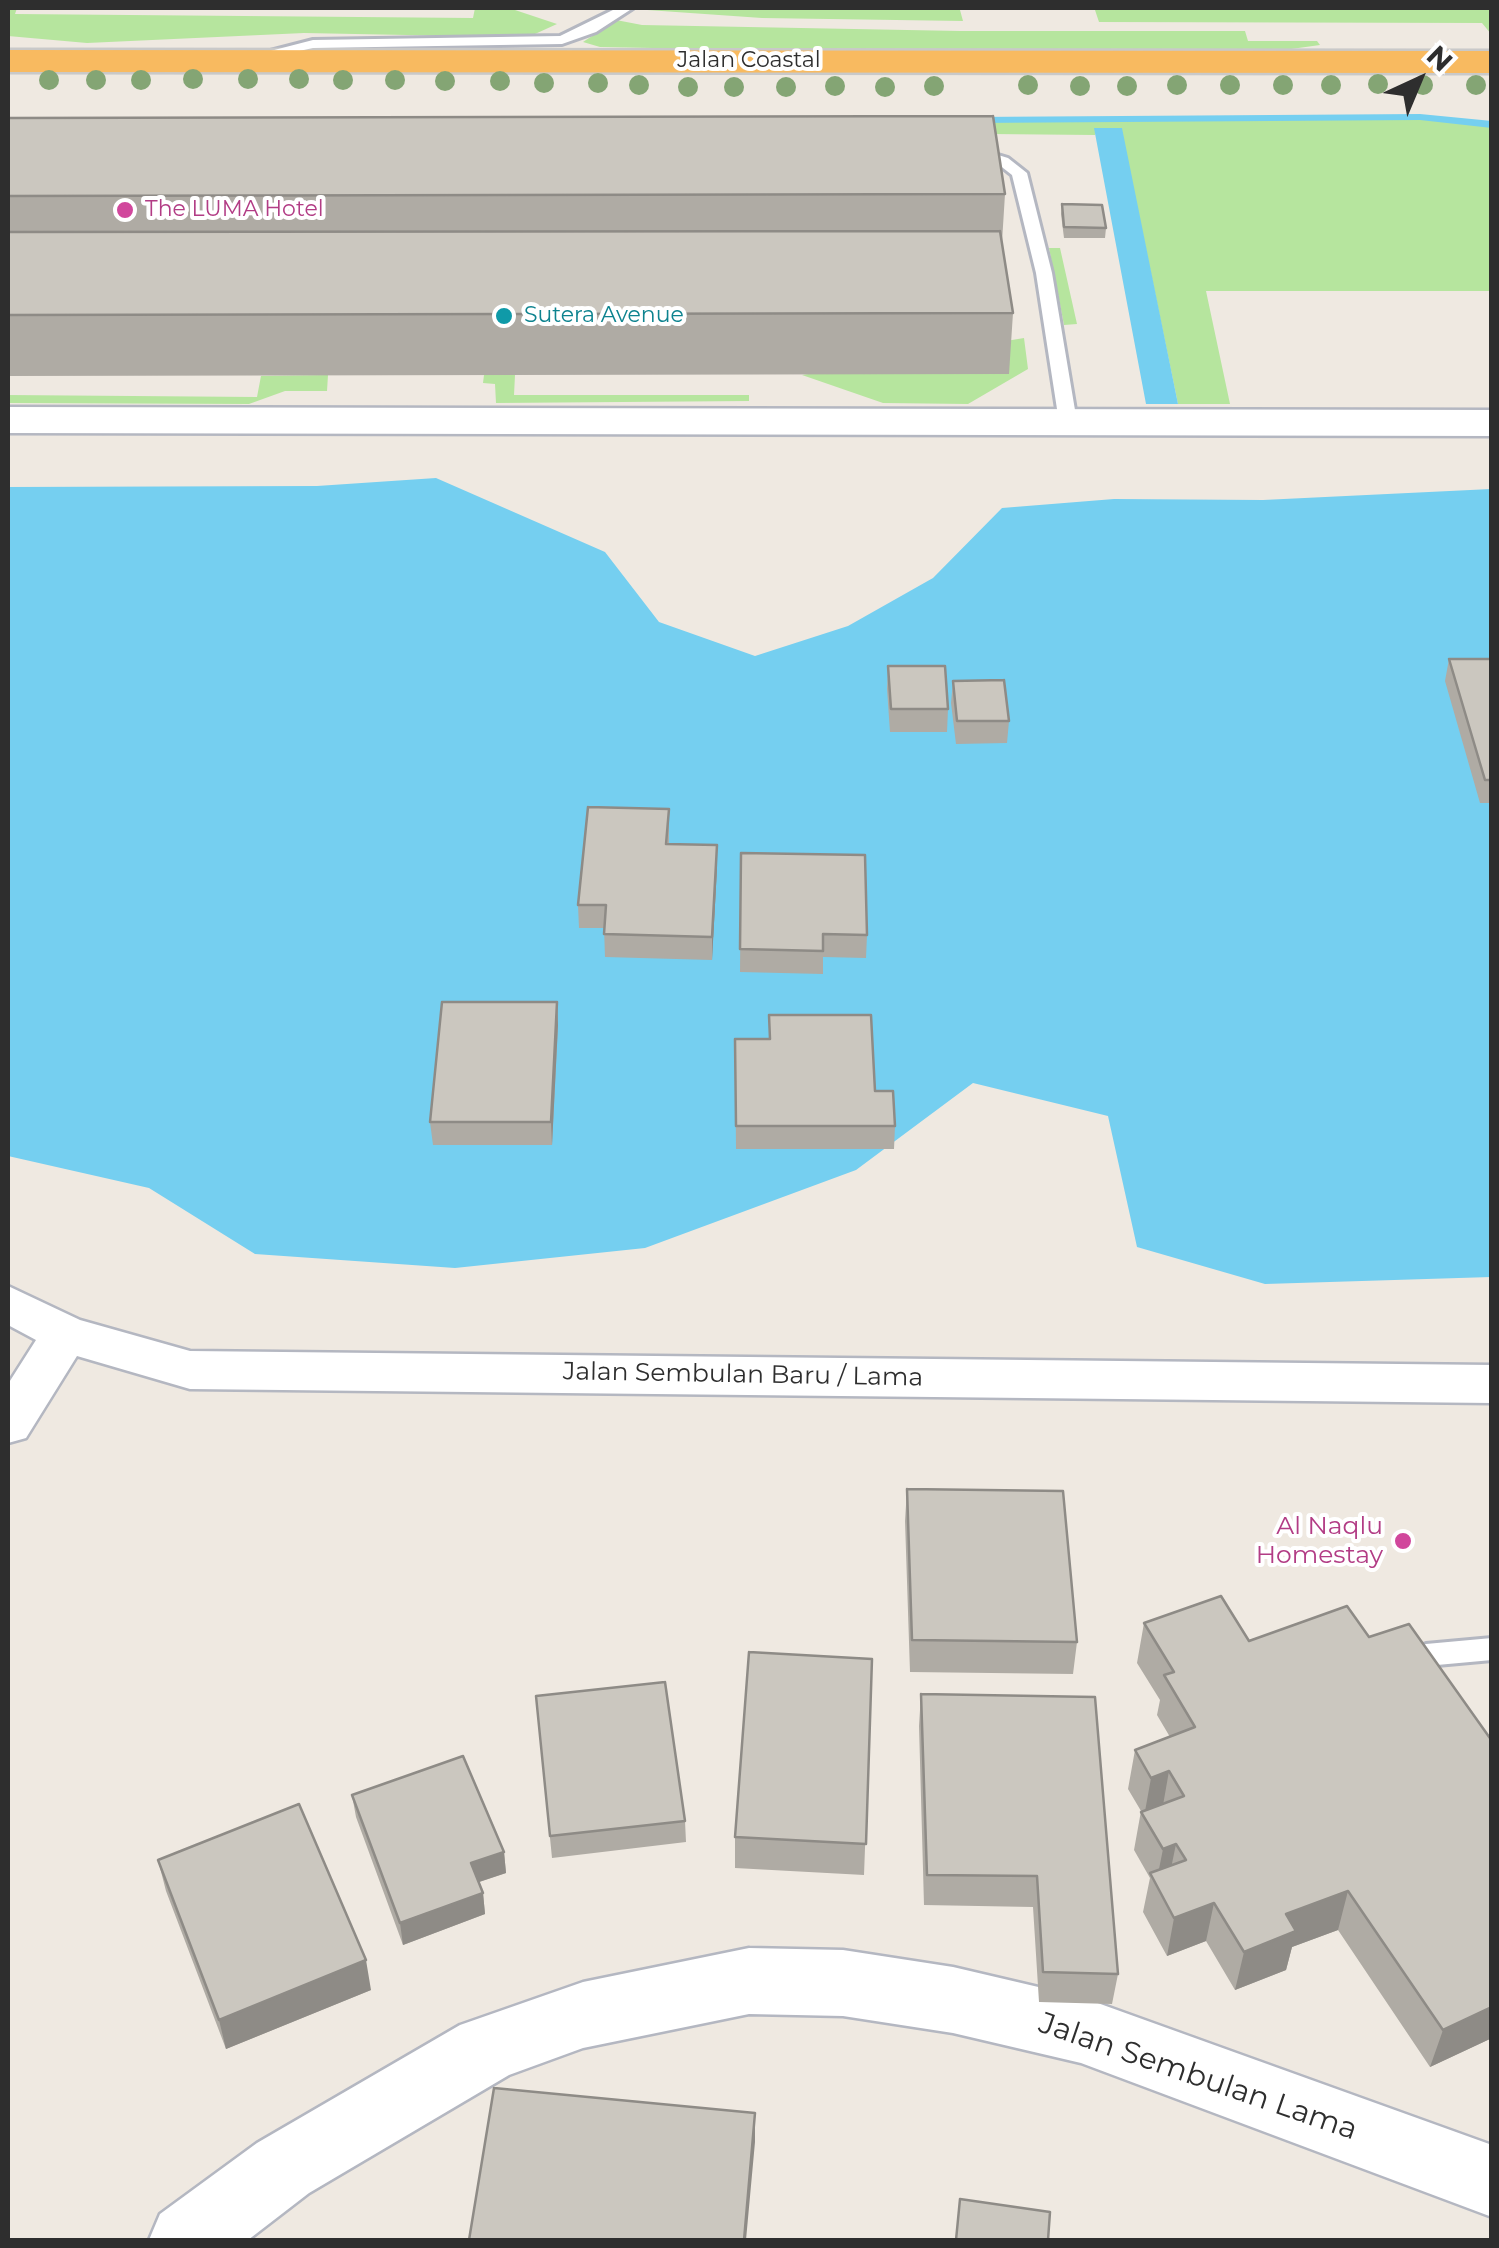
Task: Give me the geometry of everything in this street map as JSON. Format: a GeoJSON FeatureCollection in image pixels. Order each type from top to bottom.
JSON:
{"type":"FeatureCollection","features":[{"type":"Feature","properties":{"kind":"highway","name":"Jalan Coastal"},"geometry":{"type":"LineString","coordinates":[[8,61],[1492,62]]}},
{"type":"Feature","properties":{"kind":"highway"},"geometry":{"type":"LineString","coordinates":[[1073,96],[1492,94]]}},
{"type":"Feature","properties":{"kind":"street"},"geometry":{"type":"LineString","coordinates":[[8,420],[1492,423]]}},
{"type":"Feature","properties":{"kind":"street","name":"Jalan Sembulan Baru / Lama"},"geometry":{"type":"LineString","coordinates":[[8,1304],[65,1334],[190,1370],[1492,1384]]}},
{"type":"Feature","properties":{"kind":"street"},"geometry":{"type":"LineString","coordinates":[[8,1424],[65,1334]]}},
{"type":"Feature","properties":{"kind":"street","name":"Jalan Sembulan Lama"},"geometry":{"type":"LineString","coordinates":[[186,2240],[282,2168],[486,2049],[583,2015],[750,1981],[843,1983],[953,2000],[1081,2030],[1492,2181]]}},
{"type":"Feature","properties":{"kind":"lane"},"geometry":{"type":"LineString","coordinates":[[235,61],[312,44],[562,40],[591,29],[626,8]]}},
{"type":"Feature","properties":{"kind":"lane"},"geometry":{"type":"LineString","coordinates":[[960,150],[1003,161],[1019,174],[1044,273],[1068,422]]}},
{"type":"Feature","properties":{"kind":"lane"},"geometry":{"type":"LineString","coordinates":[[1426,1655],[1492,1649]]}},
{"type":"Feature","properties":{"kind":"green space"},"geometry":{"type":"Polygon","coordinates":[[[8,8],[17,8],[15,14],[473,18],[475,8],[509,8],[557,24],[535,34],[509,37],[304,33],[87,43],[8,36],[8,8]]]}},
{"type":"Feature","properties":{"kind":"green space"},"geometry":{"type":"Polygon","coordinates":[[[633,9],[1491,9],[1491,34],[1482,23],[1099,22],[1095,10],[960,10],[963,21],[762,18],[633,9]]]}},
{"type":"Feature","properties":{"kind":"green space"},"geometry":{"type":"Polygon","coordinates":[[[616,20],[642,25],[960,31],[1245,31],[1248,41],[1317,41],[1320,45],[1248,55],[967,54],[600,47],[583,42],[616,20]]]}},
{"type":"Feature","properties":{"kind":"green space"},"geometry":{"type":"Polygon","coordinates":[[[1420,117],[1491,125],[1491,291],[1206,291],[1230,404],[1178,404],[1121,129],[1095,129],[1095,135],[884,133],[908,121],[1420,117]]]}},
{"type":"Feature","properties":{"kind":"green space"},"geometry":{"type":"Polygon","coordinates":[[[1049,248],[1060,248],[1077,324],[1064,325],[1049,248]]]}},
{"type":"Feature","properties":{"kind":"green space"},"geometry":{"type":"Polygon","coordinates":[[[1024,338],[1028,369],[968,404],[883,403],[802,375],[1024,338]]]}},
{"type":"Feature","properties":{"kind":"green space"},"geometry":{"type":"Polygon","coordinates":[[[328,375],[327,391],[285,391],[249,404],[8,403],[8,395],[257,397],[261,376],[328,375]]]}},
{"type":"Feature","properties":{"kind":"green space"},"geometry":{"type":"Polygon","coordinates":[[[484,375],[515,375],[514,395],[749,395],[749,401],[496,403],[495,384],[483,383],[484,375]]]}},
{"type":"Feature","properties":{"kind":"water"},"geometry":{"type":"Polygon","coordinates":[[[1094,128],[1122,128],[1178,404],[1146,404],[1094,128]]]}},
{"type":"Feature","properties":{"kind":"water"},"geometry":{"type":"Polygon","coordinates":[[[436,478],[605,552],[659,622],[755,656],[848,626],[933,578],[1002,508],[1114,499],[1263,500],[1491,489],[1491,1277],[1265,1284],[1137,1247],[1108,1116],[973,1083],[856,1170],[645,1248],[455,1268],[255,1254],[149,1188],[8,1156],[8,487],[317,486],[436,478]]]}},
{"type":"Feature","properties":{"kind":"building"},"geometry":{"type":"Polygon","coordinates":[[[993,116],[1005,194],[8,196],[8,118],[993,116]]]}},
{"type":"Feature","properties":{"kind":"building"},"geometry":{"type":"Polygon","coordinates":[[[1062,204],[1102,205],[1106,228],[1064,227],[1062,204]]]}},
{"type":"Feature","properties":{"kind":"building"},"geometry":{"type":"Polygon","coordinates":[[[1000,231],[1013,313],[8,315],[8,232],[1000,231]]]}},
{"type":"Feature","properties":{"kind":"building"},"geometry":{"type":"Polygon","coordinates":[[[1449,659],[1492,659],[1492,780],[1485,780],[1449,659]]]}},
{"type":"Feature","properties":{"kind":"building"},"geometry":{"type":"Polygon","coordinates":[[[888,666],[945,666],[948,709],[891,709],[888,666]]]}},
{"type":"Feature","properties":{"kind":"building"},"geometry":{"type":"Polygon","coordinates":[[[1004,680],[1009,721],[957,721],[953,681],[1004,680]]]}},
{"type":"Feature","properties":{"kind":"building"},"geometry":{"type":"Polygon","coordinates":[[[588,807],[669,809],[666,844],[717,845],[712,937],[604,934],[606,905],[578,905],[588,807]]]}},
{"type":"Feature","properties":{"kind":"building"},"geometry":{"type":"Polygon","coordinates":[[[741,853],[865,855],[867,935],[823,934],[823,951],[740,949],[741,853]]]}},
{"type":"Feature","properties":{"kind":"building"},"geometry":{"type":"Polygon","coordinates":[[[442,1002],[557,1002],[551,1122],[430,1122],[442,1002]]]}},
{"type":"Feature","properties":{"kind":"building"},"geometry":{"type":"Polygon","coordinates":[[[769,1015],[871,1015],[875,1091],[893,1091],[895,1126],[736,1126],[735,1039],[770,1039],[769,1015]]]}},
{"type":"Feature","properties":{"kind":"building"},"geometry":{"type":"Polygon","coordinates":[[[907,1489],[1063,1491],[1077,1642],[912,1640],[907,1489]]]}},
{"type":"Feature","properties":{"kind":"building"},"geometry":{"type":"Polygon","coordinates":[[[1221,1596],[1249,1641],[1347,1606],[1369,1637],[1409,1624],[1492,1741],[1492,2007],[1443,2030],[1348,1891],[1286,1914],[1296,1931],[1244,1952],[1214,1903],[1174,1918],[1150,1873],[1186,1860],[1176,1844],[1163,1849],[1141,1812],[1184,1796],[1169,1771],[1151,1778],[1135,1750],[1195,1727],[1164,1675],[1174,1672],[1144,1623],[1221,1596]]]}},
{"type":"Feature","properties":{"kind":"building"},"geometry":{"type":"Polygon","coordinates":[[[749,1652],[872,1659],[866,1844],[735,1837],[749,1652]]]}},
{"type":"Feature","properties":{"kind":"building"},"geometry":{"type":"Polygon","coordinates":[[[665,1682],[685,1821],[550,1836],[536,1696],[665,1682]]]}},
{"type":"Feature","properties":{"kind":"building"},"geometry":{"type":"Polygon","coordinates":[[[921,1694],[1095,1697],[1118,1974],[1043,1972],[1037,1876],[927,1875],[921,1694]]]}},
{"type":"Feature","properties":{"kind":"building"},"geometry":{"type":"Polygon","coordinates":[[[463,1756],[504,1852],[471,1863],[483,1893],[400,1923],[352,1795],[463,1756]]]}},
{"type":"Feature","properties":{"kind":"building"},"geometry":{"type":"Polygon","coordinates":[[[299,1804],[366,1960],[219,2020],[158,1860],[299,1804]]]}},
{"type":"Feature","properties":{"kind":"building"},"geometry":{"type":"Polygon","coordinates":[[[494,2088],[755,2113],[744,2240],[469,2240],[494,2088]]]}},
{"type":"Feature","properties":{"kind":"building"},"geometry":{"type":"Polygon","coordinates":[[[960,2199],[1050,2212],[1048,2240],[956,2240],[960,2199]]]}},
{"type":"Feature","properties":{"kind":"waterway"},"geometry":{"type":"LineString","coordinates":[[972,120],[1420,117],[1492,125]]}},
{"type":"Feature","properties":{"kind":"place","name":"The LUMA Hotel"},"geometry":{"type":"Point","coordinates":[125,210]}},
{"type":"Feature","properties":{"kind":"place","name":"Sutera Avenue"},"geometry":{"type":"Point","coordinates":[504,316]}},
{"type":"Feature","properties":{"kind":"place","name":"Al Naqlu Homestay"},"geometry":{"type":"Point","coordinates":[1403,1541]}}]}
